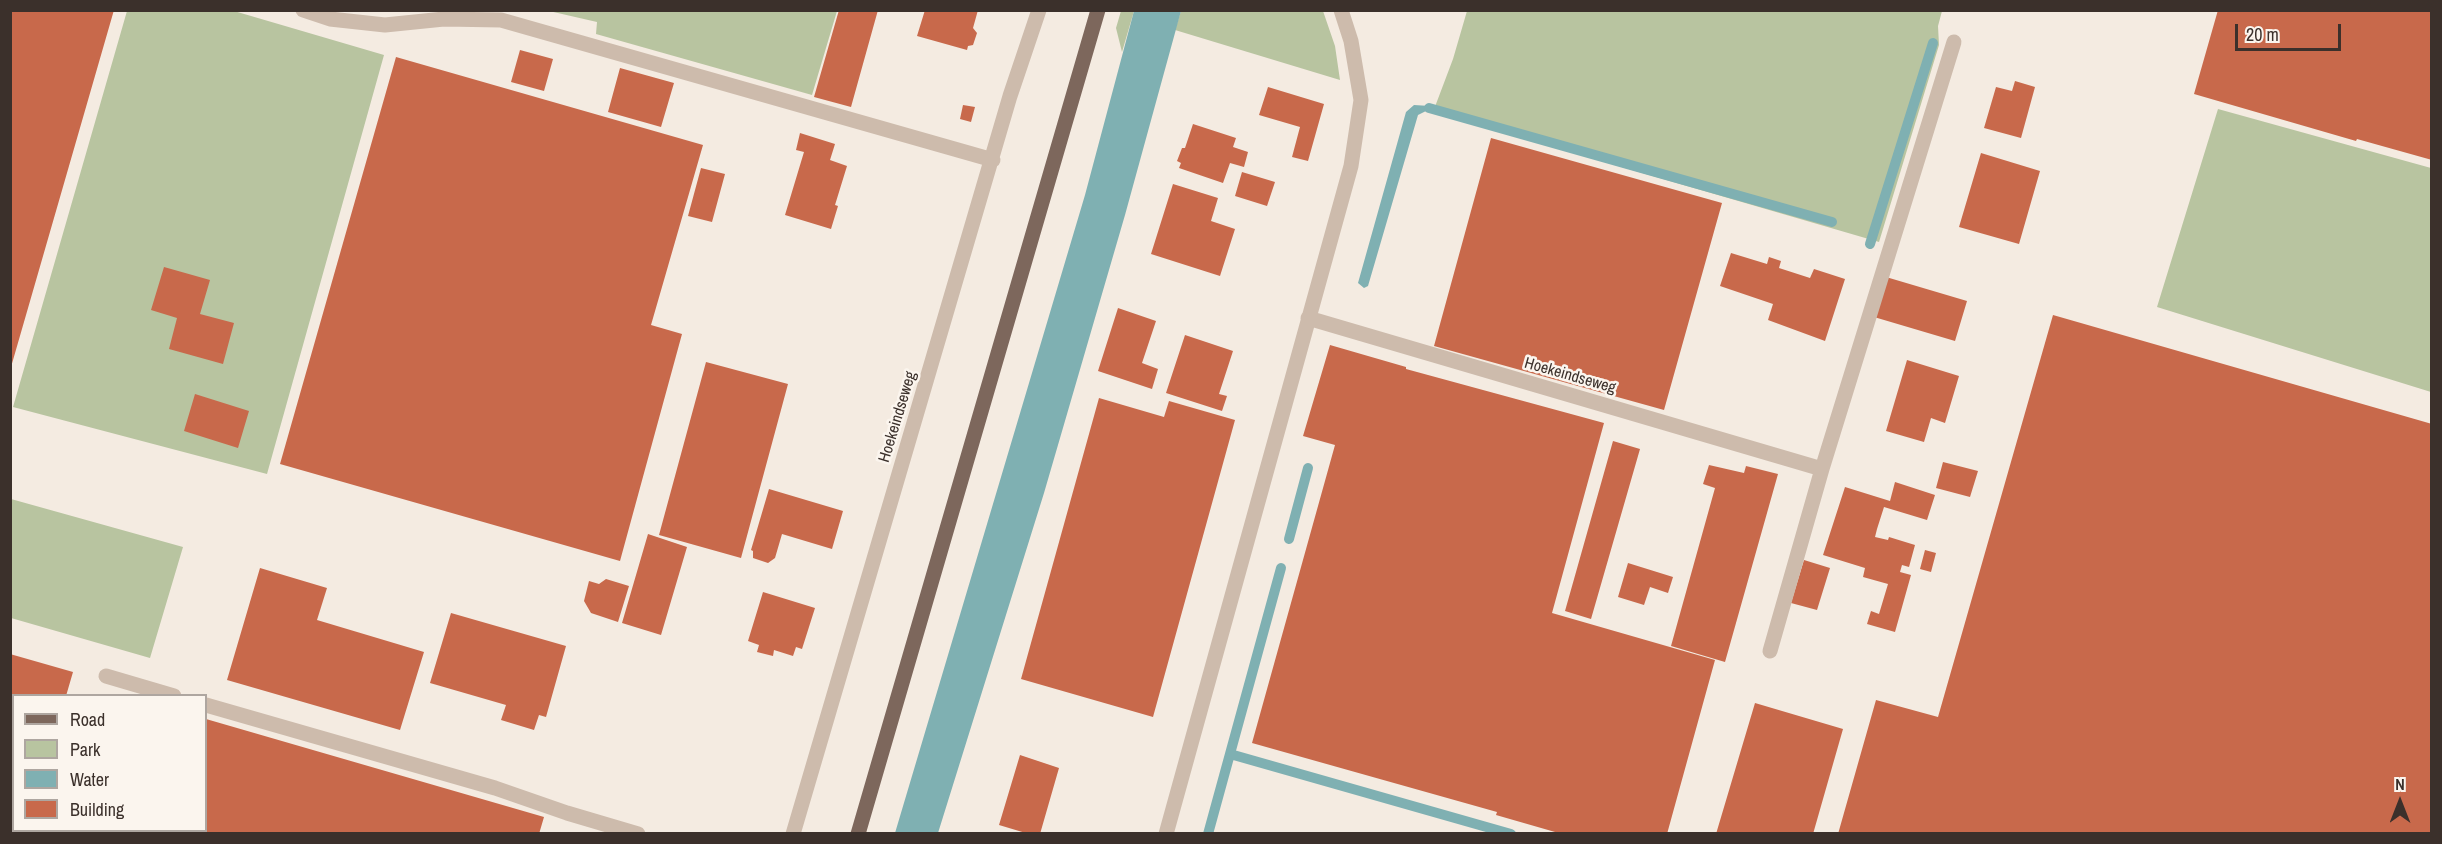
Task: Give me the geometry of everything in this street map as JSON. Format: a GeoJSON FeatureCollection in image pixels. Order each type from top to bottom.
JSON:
{"type":"FeatureCollection","features":[{"type":"Feature","properties":{"kind":"main road"},"geometry":{"type":"LineString","coordinates":[[858,834],[1098,10]]}},
{"type":"Feature","properties":{"kind":"street"},"geometry":{"type":"LineString","coordinates":[[303,10],[330,19],[385,25],[444,19],[501,20],[993,160]]}},
{"type":"Feature","properties":{"kind":"street","name":"Hoekeindseweg"},"geometry":{"type":"LineString","coordinates":[[793,834],[1010,96],[1039,10]]}},
{"type":"Feature","properties":{"kind":"street"},"geometry":{"type":"LineString","coordinates":[[1166,834],[1351,166],[1361,100],[1351,40],[1341,10]]}},
{"type":"Feature","properties":{"kind":"street"},"geometry":{"type":"LineString","coordinates":[[1770,651],[1822,469],[1954,42]]}},
{"type":"Feature","properties":{"kind":"street","name":"Hoekeindseweg"},"geometry":{"type":"LineString","coordinates":[[1308,318],[1822,469]]}},
{"type":"Feature","properties":{"kind":"street"},"geometry":{"type":"LineString","coordinates":[[106,676],[167,694]]}},
{"type":"Feature","properties":{"kind":"street"},"geometry":{"type":"LineString","coordinates":[[207,705],[495,788],[638,834]]}},
{"type":"Feature","properties":{"kind":"green space"},"geometry":{"type":"Polygon","coordinates":[[[1467,10],[1942,11],[1938,26],[1939,45],[1879,242],[1433,112],[1453,59],[1467,10]]]}},
{"type":"Feature","properties":{"kind":"green space"},"geometry":{"type":"Polygon","coordinates":[[[127,11],[234,11],[384,55],[267,474],[13,407],[127,11]]]}},
{"type":"Feature","properties":{"kind":"green space"},"geometry":{"type":"Polygon","coordinates":[[[549,11],[837,11],[812,95],[596,34],[597,22],[549,11]]]}},
{"type":"Feature","properties":{"kind":"green space"},"geometry":{"type":"Polygon","coordinates":[[[1121,11],[1134,11],[1122,52],[1116,28],[1121,11]]]}},
{"type":"Feature","properties":{"kind":"green space"},"geometry":{"type":"Polygon","coordinates":[[[1181,11],[1323,11],[1335,46],[1340,80],[1175,30],[1181,11]]]}},
{"type":"Feature","properties":{"kind":"green space"},"geometry":{"type":"Polygon","coordinates":[[[2218,109],[2431,168],[2431,392],[2157,307],[2218,109]]]}},
{"type":"Feature","properties":{"kind":"green space"},"geometry":{"type":"Polygon","coordinates":[[[11,499],[183,547],[150,658],[11,618],[11,499]]]}},
{"type":"Feature","properties":{"kind":"water"},"geometry":{"type":"Polygon","coordinates":[[[1134,11],[1181,11],[1125,215],[1044,493],[938,833],[895,833],[1085,195],[1134,11]]]}},
{"type":"Feature","properties":{"kind":"water"},"geometry":{"type":"Polygon","coordinates":[[[1414,105],[1430,106],[1428,110],[1418,115],[1368,286],[1364,288],[1358,283],[1406,112],[1414,105]]]}},
{"type":"Feature","properties":{"kind":"building"},"geometry":{"type":"Polygon","coordinates":[[[10,10],[114,10],[11,367],[10,367],[10,10]]]}},
{"type":"Feature","properties":{"kind":"building"},"geometry":{"type":"Polygon","coordinates":[[[839,10],[878,10],[851,107],[814,97],[839,10]]]}},
{"type":"Feature","properties":{"kind":"building"},"geometry":{"type":"Polygon","coordinates":[[[925,10],[978,10],[973,28],[977,33],[973,45],[968,46],[967,50],[917,36],[925,10]]]}},
{"type":"Feature","properties":{"kind":"building"},"geometry":{"type":"Polygon","coordinates":[[[2218,10],[2432,10],[2432,160],[2357,139],[2356,141],[2194,94],[2218,10]]]}},
{"type":"Feature","properties":{"kind":"building"},"geometry":{"type":"Polygon","coordinates":[[[520,50],[553,59],[544,91],[511,82],[520,50]]]}},
{"type":"Feature","properties":{"kind":"building"},"geometry":{"type":"Polygon","coordinates":[[[396,57],[703,145],[651,325],[682,334],[620,561],[280,464],[396,57]]]}},
{"type":"Feature","properties":{"kind":"building"},"geometry":{"type":"Polygon","coordinates":[[[620,68],[674,83],[661,127],[608,112],[620,68]]]}},
{"type":"Feature","properties":{"kind":"building"},"geometry":{"type":"Polygon","coordinates":[[[2015,81],[2035,87],[2021,138],[1984,128],[1996,87],[2012,91],[2015,81]]]}},
{"type":"Feature","properties":{"kind":"building"},"geometry":{"type":"Polygon","coordinates":[[[1268,87],[1324,104],[1308,161],[1292,157],[1300,127],[1259,115],[1268,87]]]}},
{"type":"Feature","properties":{"kind":"building"},"geometry":{"type":"Polygon","coordinates":[[[963,105],[975,107],[971,122],[960,119],[963,105]]]}},
{"type":"Feature","properties":{"kind":"building"},"geometry":{"type":"Polygon","coordinates":[[[1193,124],[1236,138],[1233,147],[1248,152],[1244,167],[1230,163],[1223,183],[1179,168],[1181,163],[1177,161],[1182,148],[1185,148],[1193,124]]]}},
{"type":"Feature","properties":{"kind":"building"},"geometry":{"type":"Polygon","coordinates":[[[800,133],[835,144],[830,160],[847,166],[835,205],[838,206],[831,229],[785,215],[804,152],[796,150],[800,133]]]}},
{"type":"Feature","properties":{"kind":"building"},"geometry":{"type":"Polygon","coordinates":[[[1491,138],[1722,203],[1664,410],[1434,346],[1491,138]]]}},
{"type":"Feature","properties":{"kind":"building"},"geometry":{"type":"Polygon","coordinates":[[[1981,153],[2040,171],[2019,244],[1959,227],[1981,153]]]}},
{"type":"Feature","properties":{"kind":"building"},"geometry":{"type":"Polygon","coordinates":[[[701,168],[725,174],[712,222],[688,216],[701,168]]]}},
{"type":"Feature","properties":{"kind":"building"},"geometry":{"type":"Polygon","coordinates":[[[1242,172],[1275,182],[1267,206],[1235,196],[1242,172]]]}},
{"type":"Feature","properties":{"kind":"building"},"geometry":{"type":"Polygon","coordinates":[[[1173,184],[1218,198],[1211,221],[1235,229],[1220,276],[1151,254],[1173,184]]]}},
{"type":"Feature","properties":{"kind":"building"},"geometry":{"type":"Polygon","coordinates":[[[1731,253],[1767,264],[1769,257],[1781,261],[1779,268],[1810,278],[1814,269],[1845,279],[1825,341],[1768,320],[1773,304],[1720,286],[1731,253]]]}},
{"type":"Feature","properties":{"kind":"building"},"geometry":{"type":"Polygon","coordinates":[[[164,267],[210,280],[200,314],[234,323],[223,364],[169,349],[177,318],[151,310],[164,267]]]}},
{"type":"Feature","properties":{"kind":"building"},"geometry":{"type":"Polygon","coordinates":[[[1886,277],[1967,301],[1955,341],[1874,317],[1886,277]]]}},
{"type":"Feature","properties":{"kind":"building"},"geometry":{"type":"Polygon","coordinates":[[[1118,308],[1156,321],[1142,363],[1158,369],[1152,389],[1098,371],[1118,308]]]}},
{"type":"Feature","properties":{"kind":"building"},"geometry":{"type":"Polygon","coordinates":[[[2053,315],[2432,424],[2432,834],[1838,834],[1876,700],[1938,717],[2053,315]]]}},
{"type":"Feature","properties":{"kind":"building"},"geometry":{"type":"Polygon","coordinates":[[[1185,335],[1233,351],[1219,394],[1227,396],[1222,411],[1166,393],[1185,335]]]}},
{"type":"Feature","properties":{"kind":"building"},"geometry":{"type":"Polygon","coordinates":[[[1330,345],[1406,367],[1406,369],[1604,423],[1552,613],[1715,660],[1667,834],[1562,834],[1496,815],[1497,812],[1252,743],[1335,445],[1303,436],[1330,345]]]}},
{"type":"Feature","properties":{"kind":"building"},"geometry":{"type":"Polygon","coordinates":[[[1907,360],[1959,376],[1945,423],[1931,418],[1924,442],[1886,431],[1907,360]]]}},
{"type":"Feature","properties":{"kind":"building"},"geometry":{"type":"Polygon","coordinates":[[[706,362],[788,384],[741,558],[659,535],[706,362]]]}},
{"type":"Feature","properties":{"kind":"building"},"geometry":{"type":"Polygon","coordinates":[[[195,394],[249,411],[238,448],[184,431],[195,394]]]}},
{"type":"Feature","properties":{"kind":"building"},"geometry":{"type":"Polygon","coordinates":[[[1099,398],[1164,417],[1169,401],[1235,420],[1153,717],[1021,679],[1099,398]]]}},
{"type":"Feature","properties":{"kind":"building"},"geometry":{"type":"Polygon","coordinates":[[[1613,441],[1640,449],[1591,619],[1565,611],[1613,441]]]}},
{"type":"Feature","properties":{"kind":"building"},"geometry":{"type":"Polygon","coordinates":[[[1943,462],[1978,471],[1970,497],[1936,488],[1943,462]]]}},
{"type":"Feature","properties":{"kind":"building"},"geometry":{"type":"Polygon","coordinates":[[[1709,465],[1744,473],[1746,466],[1778,474],[1725,662],[1671,646],[1715,488],[1703,484],[1709,465]]]}},
{"type":"Feature","properties":{"kind":"building"},"geometry":{"type":"Polygon","coordinates":[[[1895,482],[1935,495],[1927,520],[1884,507],[1877,529],[1875,537],[1888,540],[1889,537],[1915,545],[1909,567],[1902,565],[1900,572],[1911,575],[1895,632],[1867,624],[1871,611],[1879,614],[1888,584],[1863,577],[1865,568],[1823,555],[1845,487],[1890,501],[1895,482]]]}},
{"type":"Feature","properties":{"kind":"building"},"geometry":{"type":"Polygon","coordinates":[[[769,489],[843,511],[832,549],[782,534],[775,558],[768,563],[753,558],[751,550],[769,489]]]}},
{"type":"Feature","properties":{"kind":"building"},"geometry":{"type":"Polygon","coordinates":[[[648,534],[687,547],[661,635],[622,623],[648,534]]]}},
{"type":"Feature","properties":{"kind":"building"},"geometry":{"type":"Polygon","coordinates":[[[1925,550],[1936,553],[1931,572],[1920,569],[1925,550]]]}},
{"type":"Feature","properties":{"kind":"building"},"geometry":{"type":"Polygon","coordinates":[[[1804,560],[1830,568],[1817,610],[1791,603],[1804,560]]]}},
{"type":"Feature","properties":{"kind":"building"},"geometry":{"type":"Polygon","coordinates":[[[1628,563],[1673,577],[1668,593],[1650,587],[1644,605],[1618,597],[1628,563]]]}},
{"type":"Feature","properties":{"kind":"building"},"geometry":{"type":"Polygon","coordinates":[[[260,568],[327,588],[317,620],[424,652],[400,730],[227,680],[260,568]]]}},
{"type":"Feature","properties":{"kind":"building"},"geometry":{"type":"Polygon","coordinates":[[[606,579],[629,586],[618,622],[591,613],[584,601],[589,581],[599,584],[606,579]]]}},
{"type":"Feature","properties":{"kind":"building"},"geometry":{"type":"Polygon","coordinates":[[[763,592],[815,608],[802,649],[796,647],[793,656],[774,650],[773,656],[757,652],[759,645],[748,641],[763,592]]]}},
{"type":"Feature","properties":{"kind":"building"},"geometry":{"type":"Polygon","coordinates":[[[451,613],[566,646],[546,717],[539,715],[534,730],[501,720],[506,705],[430,683],[451,613]]]}},
{"type":"Feature","properties":{"kind":"building"},"geometry":{"type":"Polygon","coordinates":[[[10,654],[73,672],[67,694],[12,694],[12,832],[145,832],[149,834],[10,834],[10,654]]]}},
{"type":"Feature","properties":{"kind":"building"},"geometry":{"type":"Polygon","coordinates":[[[1755,703],[1843,729],[1813,834],[1716,834],[1755,703]]]}},
{"type":"Feature","properties":{"kind":"building"},"geometry":{"type":"Polygon","coordinates":[[[207,719],[544,817],[539,834],[163,834],[164,832],[207,832],[207,719]]]}},
{"type":"Feature","properties":{"kind":"building"},"geometry":{"type":"Polygon","coordinates":[[[1020,755],[1059,768],[1040,834],[1029,834],[999,825],[1020,755]]]}},
{"type":"Feature","properties":{"kind":"waterway"},"geometry":{"type":"LineString","coordinates":[[1870,244],[1933,43]]}},
{"type":"Feature","properties":{"kind":"waterway"},"geometry":{"type":"LineString","coordinates":[[1429,108],[1832,222]]}},
{"type":"Feature","properties":{"kind":"waterway"},"geometry":{"type":"LineString","coordinates":[[1289,539],[1308,468]]}},
{"type":"Feature","properties":{"kind":"waterway"},"geometry":{"type":"LineString","coordinates":[[1208,834],[1281,568]]}},
{"type":"Feature","properties":{"kind":"waterway"},"geometry":{"type":"LineString","coordinates":[[1230,754],[1511,834]]}}]}
